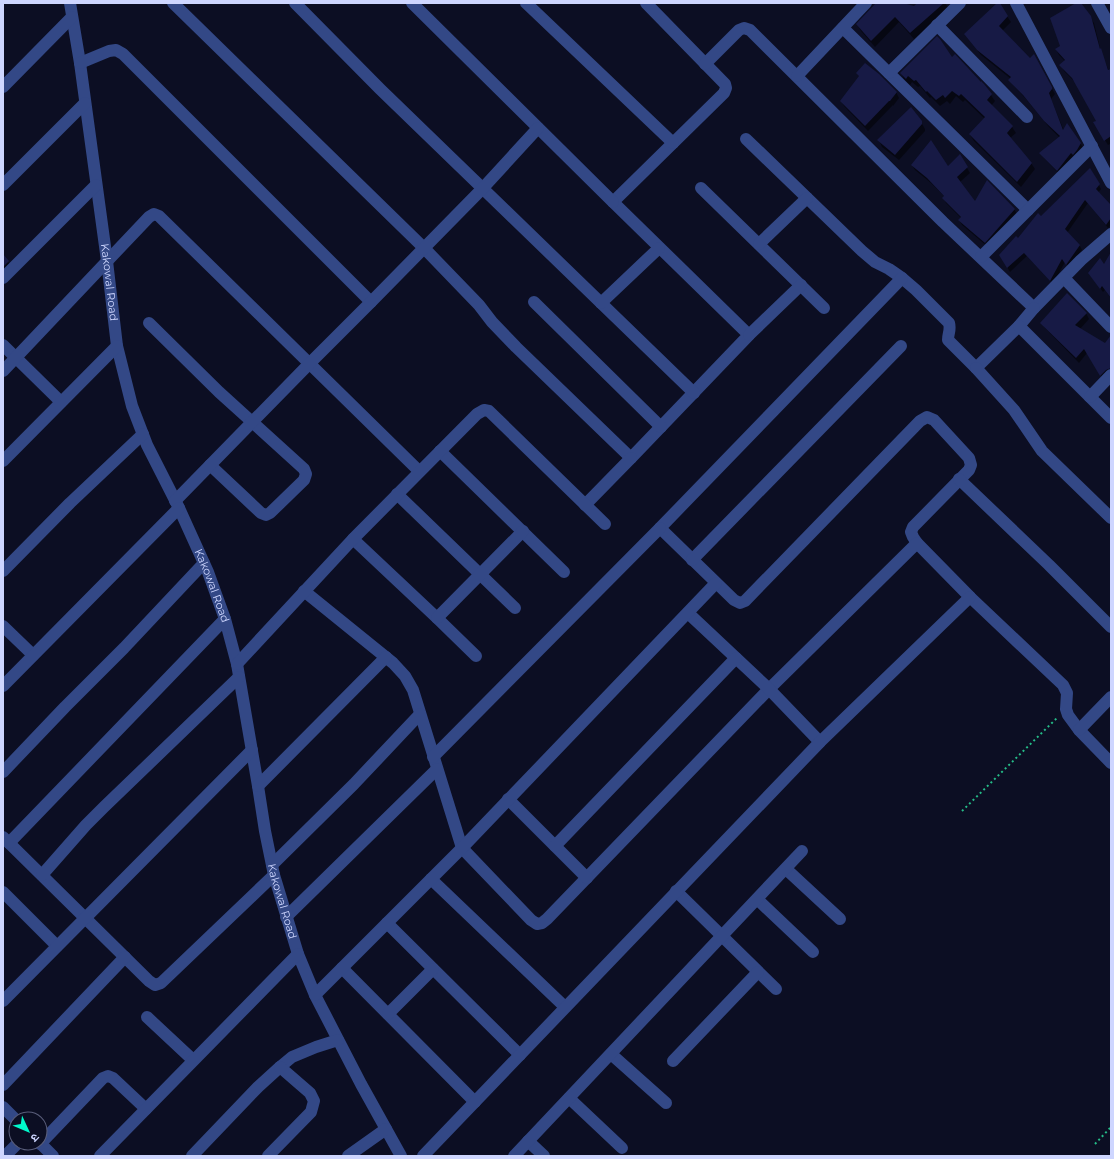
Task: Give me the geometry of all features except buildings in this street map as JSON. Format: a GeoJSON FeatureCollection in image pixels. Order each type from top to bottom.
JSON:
{"type":"FeatureCollection","features":[{"type":"Feature","properties":{"kind":"street","name":"Kakowal Road"},"geometry":{"type":"LineString","coordinates":[[70,3],[80,63],[117,346],[132,406],[147,445],[177,504],[204,563],[225,619],[237,664],[258,786],[264,831],[273,870],[298,954],[315,995],[361,1084],[401,1156]]}},
{"type":"Feature","properties":{"kind":"street"},"geometry":{"type":"LineString","coordinates":[[173,3],[424,248],[479,305],[492,322],[516,347],[631,458]]}},
{"type":"Feature","properties":{"kind":"street"},"geometry":{"type":"LineString","coordinates":[[295,3],[380,90],[694,393]]}},
{"type":"Feature","properties":{"kind":"street"},"geometry":{"type":"LineString","coordinates":[[412,3],[749,335]]}},
{"type":"Feature","properties":{"kind":"street"},"geometry":{"type":"LineString","coordinates":[[526,3],[673,143]]}},
{"type":"Feature","properties":{"kind":"street"},"geometry":{"type":"LineString","coordinates":[[613,202],[724,93],[726,88],[725,84],[646,3]]}},
{"type":"Feature","properties":{"kind":"street"},"geometry":{"type":"LineString","coordinates":[[797,76],[866,3]]}},
{"type":"Feature","properties":{"kind":"street"},"geometry":{"type":"LineString","coordinates":[[889,73],[960,3]]}},
{"type":"Feature","properties":{"kind":"street"},"geometry":{"type":"LineString","coordinates":[[1016,3],[1111,182]]}},
{"type":"Feature","properties":{"kind":"street"},"geometry":{"type":"LineString","coordinates":[[1097,3],[1111,28]]}},
{"type":"Feature","properties":{"kind":"street"},"geometry":{"type":"LineString","coordinates":[[3,87],[72,17]]}},
{"type":"Feature","properties":{"kind":"street"},"geometry":{"type":"LineString","coordinates":[[938,25],[1027,117]]}},
{"type":"Feature","properties":{"kind":"street"},"geometry":{"type":"LineString","coordinates":[[705,64],[739,30],[744,28],[750,30],[943,222],[1034,308]]}},
{"type":"Feature","properties":{"kind":"street"},"geometry":{"type":"LineString","coordinates":[[843,28],[1028,210]]}},
{"type":"Feature","properties":{"kind":"street"},"geometry":{"type":"LineString","coordinates":[[80,63],[109,51],[116,50],[123,54],[371,302]]}},
{"type":"Feature","properties":{"kind":"street"},"geometry":{"type":"LineString","coordinates":[[3,185],[85,103]]}},
{"type":"Feature","properties":{"kind":"street"},"geometry":{"type":"LineString","coordinates":[[3,686],[177,504],[210,465],[483,188],[538,128]]}},
{"type":"Feature","properties":{"kind":"street"},"geometry":{"type":"LineString","coordinates":[[746,139],[862,251],[875,262],[902,278],[949,323],[950,327],[948,340],[1014,410],[1042,450],[1111,518]]}},
{"type":"Feature","properties":{"kind":"street"},"geometry":{"type":"LineString","coordinates":[[981,257],[1092,146]]}},
{"type":"Feature","properties":{"kind":"street"},"geometry":{"type":"LineString","coordinates":[[3,278],[96,185]]}},
{"type":"Feature","properties":{"kind":"street"},"geometry":{"type":"LineString","coordinates":[[701,188],[824,308]]}},
{"type":"Feature","properties":{"kind":"street"},"geometry":{"type":"LineString","coordinates":[[759,244],[807,198]]}},
{"type":"Feature","properties":{"kind":"street"},"geometry":{"type":"LineString","coordinates":[[3,371],[149,217],[154,214],[159,216],[419,471]]}},
{"type":"Feature","properties":{"kind":"street"},"geometry":{"type":"LineString","coordinates":[[976,368],[1019,326],[1034,308],[1081,260],[1111,234]]}},
{"type":"Feature","properties":{"kind":"street"},"geometry":{"type":"LineString","coordinates":[[601,303],[659,248]]}},
{"type":"Feature","properties":{"kind":"street"},"geometry":{"type":"LineString","coordinates":[[286,917],[902,278]]}},
{"type":"Feature","properties":{"kind":"street"},"geometry":{"type":"LineString","coordinates":[[1064,278],[1111,327]]}},
{"type":"Feature","properties":{"kind":"street"},"geometry":{"type":"LineString","coordinates":[[585,505],[749,335],[801,285]]}},
{"type":"Feature","properties":{"kind":"street"},"geometry":{"type":"LineString","coordinates":[[534,302],[661,427]]}},
{"type":"Feature","properties":{"kind":"street"},"geometry":{"type":"LineString","coordinates":[[149,323],[219,392],[304,469],[306,474],[304,480],[270,514],[266,515],[261,513],[210,465]]}},
{"type":"Feature","properties":{"kind":"street"},"geometry":{"type":"LineString","coordinates":[[1019,326],[1111,418]]}},
{"type":"Feature","properties":{"kind":"street"},"geometry":{"type":"LineString","coordinates":[[3,345],[61,402]]}},
{"type":"Feature","properties":{"kind":"street"},"geometry":{"type":"LineString","coordinates":[[3,461],[117,346]]}},
{"type":"Feature","properties":{"kind":"street"},"geometry":{"type":"LineString","coordinates":[[692,560],[901,346]]}},
{"type":"Feature","properties":{"kind":"street"},"geometry":{"type":"LineString","coordinates":[[1090,397],[1111,375]]}},
{"type":"Feature","properties":{"kind":"street"},"geometry":{"type":"LineString","coordinates":[[237,664],[353,539],[419,471],[477,414],[484,410],[489,411],[605,524]]}},
{"type":"Feature","properties":{"kind":"street"},"geometry":{"type":"LineString","coordinates":[[660,528],[734,600],[740,603],[745,601],[920,421],[927,417],[934,420],[969,458],[971,465],[969,470],[913,527],[911,532],[913,537],[917,543],[970,596],[1063,685],[1067,693],[1066,709],[1068,715],[1079,730],[1111,763]]}},
{"type":"Feature","properties":{"kind":"street"},"geometry":{"type":"LineString","coordinates":[[3,571],[143,434]]}},
{"type":"Feature","properties":{"kind":"street"},"geometry":{"type":"LineString","coordinates":[[440,451],[564,572]]}},
{"type":"Feature","properties":{"kind":"street"},"geometry":{"type":"LineString","coordinates":[[959,479],[1111,627]]}},
{"type":"Feature","properties":{"kind":"street"},"geometry":{"type":"LineString","coordinates":[[397,494],[516,608]]}},
{"type":"Feature","properties":{"kind":"street"},"geometry":{"type":"LineString","coordinates":[[437,618],[523,531]]}},
{"type":"Feature","properties":{"kind":"street"},"geometry":{"type":"LineString","coordinates":[[353,539],[476,656]]}},
{"type":"Feature","properties":{"kind":"street"},"geometry":{"type":"LineString","coordinates":[[304,592],[386,657],[405,676],[413,690],[462,848],[531,920],[537,924],[542,923],[547,919],[769,689],[917,543]]}},
{"type":"Feature","properties":{"kind":"street"},"geometry":{"type":"LineString","coordinates":[[3,772],[124,648],[204,563]]}},
{"type":"Feature","properties":{"kind":"street"},"geometry":{"type":"LineString","coordinates":[[315,995],[462,848],[716,583]]}},
{"type":"Feature","properties":{"kind":"street"},"geometry":{"type":"LineString","coordinates":[[422,1156],[820,742],[970,596]]}},
{"type":"Feature","properties":{"kind":"street"},"geometry":{"type":"LineString","coordinates":[[688,613],[769,689],[820,742]]}},
{"type":"Feature","properties":{"kind":"street"},"geometry":{"type":"LineString","coordinates":[[225,619],[6,840],[155,985],[161,983],[273,870],[420,714]]}},
{"type":"Feature","properties":{"kind":"street"},"geometry":{"type":"LineString","coordinates":[[3,626],[34,655]]}},
{"type":"Feature","properties":{"kind":"street"},"geometry":{"type":"LineString","coordinates":[[258,786],[386,657]]}},
{"type":"Feature","properties":{"kind":"street"},"geometry":{"type":"LineString","coordinates":[[555,846],[736,658]]}},
{"type":"Feature","properties":{"kind":"street"},"geometry":{"type":"LineString","coordinates":[[42,875],[86,825],[239,678]]}},
{"type":"Feature","properties":{"kind":"street"},"geometry":{"type":"LineString","coordinates":[[1079,730],[1111,697]]}},
{"type":"Feature","properties":{"kind":"street"},"geometry":{"type":"LineString","coordinates":[[3,1001],[252,750]]}},
{"type":"Feature","properties":{"kind":"street"},"geometry":{"type":"LineString","coordinates":[[508,799],[587,878]]}},
{"type":"Feature","properties":{"kind":"street"},"geometry":{"type":"LineString","coordinates":[[514,1156],[802,851]]}},
{"type":"Feature","properties":{"kind":"street"},"geometry":{"type":"LineString","coordinates":[[786,869],[840,919]]}},
{"type":"Feature","properties":{"kind":"street"},"geometry":{"type":"LineString","coordinates":[[432,878],[565,1008]]}},
{"type":"Feature","properties":{"kind":"street"},"geometry":{"type":"LineString","coordinates":[[676,891],[776,989]]}},
{"type":"Feature","properties":{"kind":"street"},"geometry":{"type":"LineString","coordinates":[[4,895],[57,946]]}},
{"type":"Feature","properties":{"kind":"street"},"geometry":{"type":"LineString","coordinates":[[757,899],[814,952]]}},
{"type":"Feature","properties":{"kind":"street"},"geometry":{"type":"LineString","coordinates":[[387,923],[520,1055]]}},
{"type":"Feature","properties":{"kind":"street"},"geometry":{"type":"LineString","coordinates":[[100,1156],[298,954]]}},
{"type":"Feature","properties":{"kind":"street"},"geometry":{"type":"LineString","coordinates":[[3,1085],[125,957]]}},
{"type":"Feature","properties":{"kind":"street"},"geometry":{"type":"LineString","coordinates":[[342,968],[475,1102]]}},
{"type":"Feature","properties":{"kind":"street"},"geometry":{"type":"LineString","coordinates":[[388,1014],[433,969]]}},
{"type":"Feature","properties":{"kind":"street"},"geometry":{"type":"LineString","coordinates":[[673,1061],[758,972]]}},
{"type":"Feature","properties":{"kind":"street"},"geometry":{"type":"LineString","coordinates":[[147,1016],[193,1060]]}},
{"type":"Feature","properties":{"kind":"street"},"geometry":{"type":"LineString","coordinates":[[192,1156],[258,1087],[292,1057],[338,1040]]}},
{"type":"Feature","properties":{"kind":"street"},"geometry":{"type":"LineString","coordinates":[[611,1054],[666,1103]]}},
{"type":"Feature","properties":{"kind":"street"},"geometry":{"type":"LineString","coordinates":[[268,1156],[311,1112],[314,1101],[310,1094],[280,1067]]}},
{"type":"Feature","properties":{"kind":"street"},"geometry":{"type":"LineString","coordinates":[[48,1135],[103,1078],[108,1076],[113,1078],[146,1109]]}},
{"type":"Feature","properties":{"kind":"street"},"geometry":{"type":"LineString","coordinates":[[569,1098],[622,1148]]}},
{"type":"Feature","properties":{"kind":"street"},"geometry":{"type":"LineString","coordinates":[[348,1156],[386,1129]]}},
{"type":"Feature","properties":{"kind":"street"},"geometry":{"type":"LineString","coordinates":[[528,1141],[544,1156]]}},
{"type":"Feature","properties":{"kind":"path"},"geometry":{"type":"LineString","coordinates":[[962,811],[1066,709]]}},
{"type":"Feature","properties":{"kind":"path"},"geometry":{"type":"LineString","coordinates":[[1095,1144],[1111,1127]]}}]}
